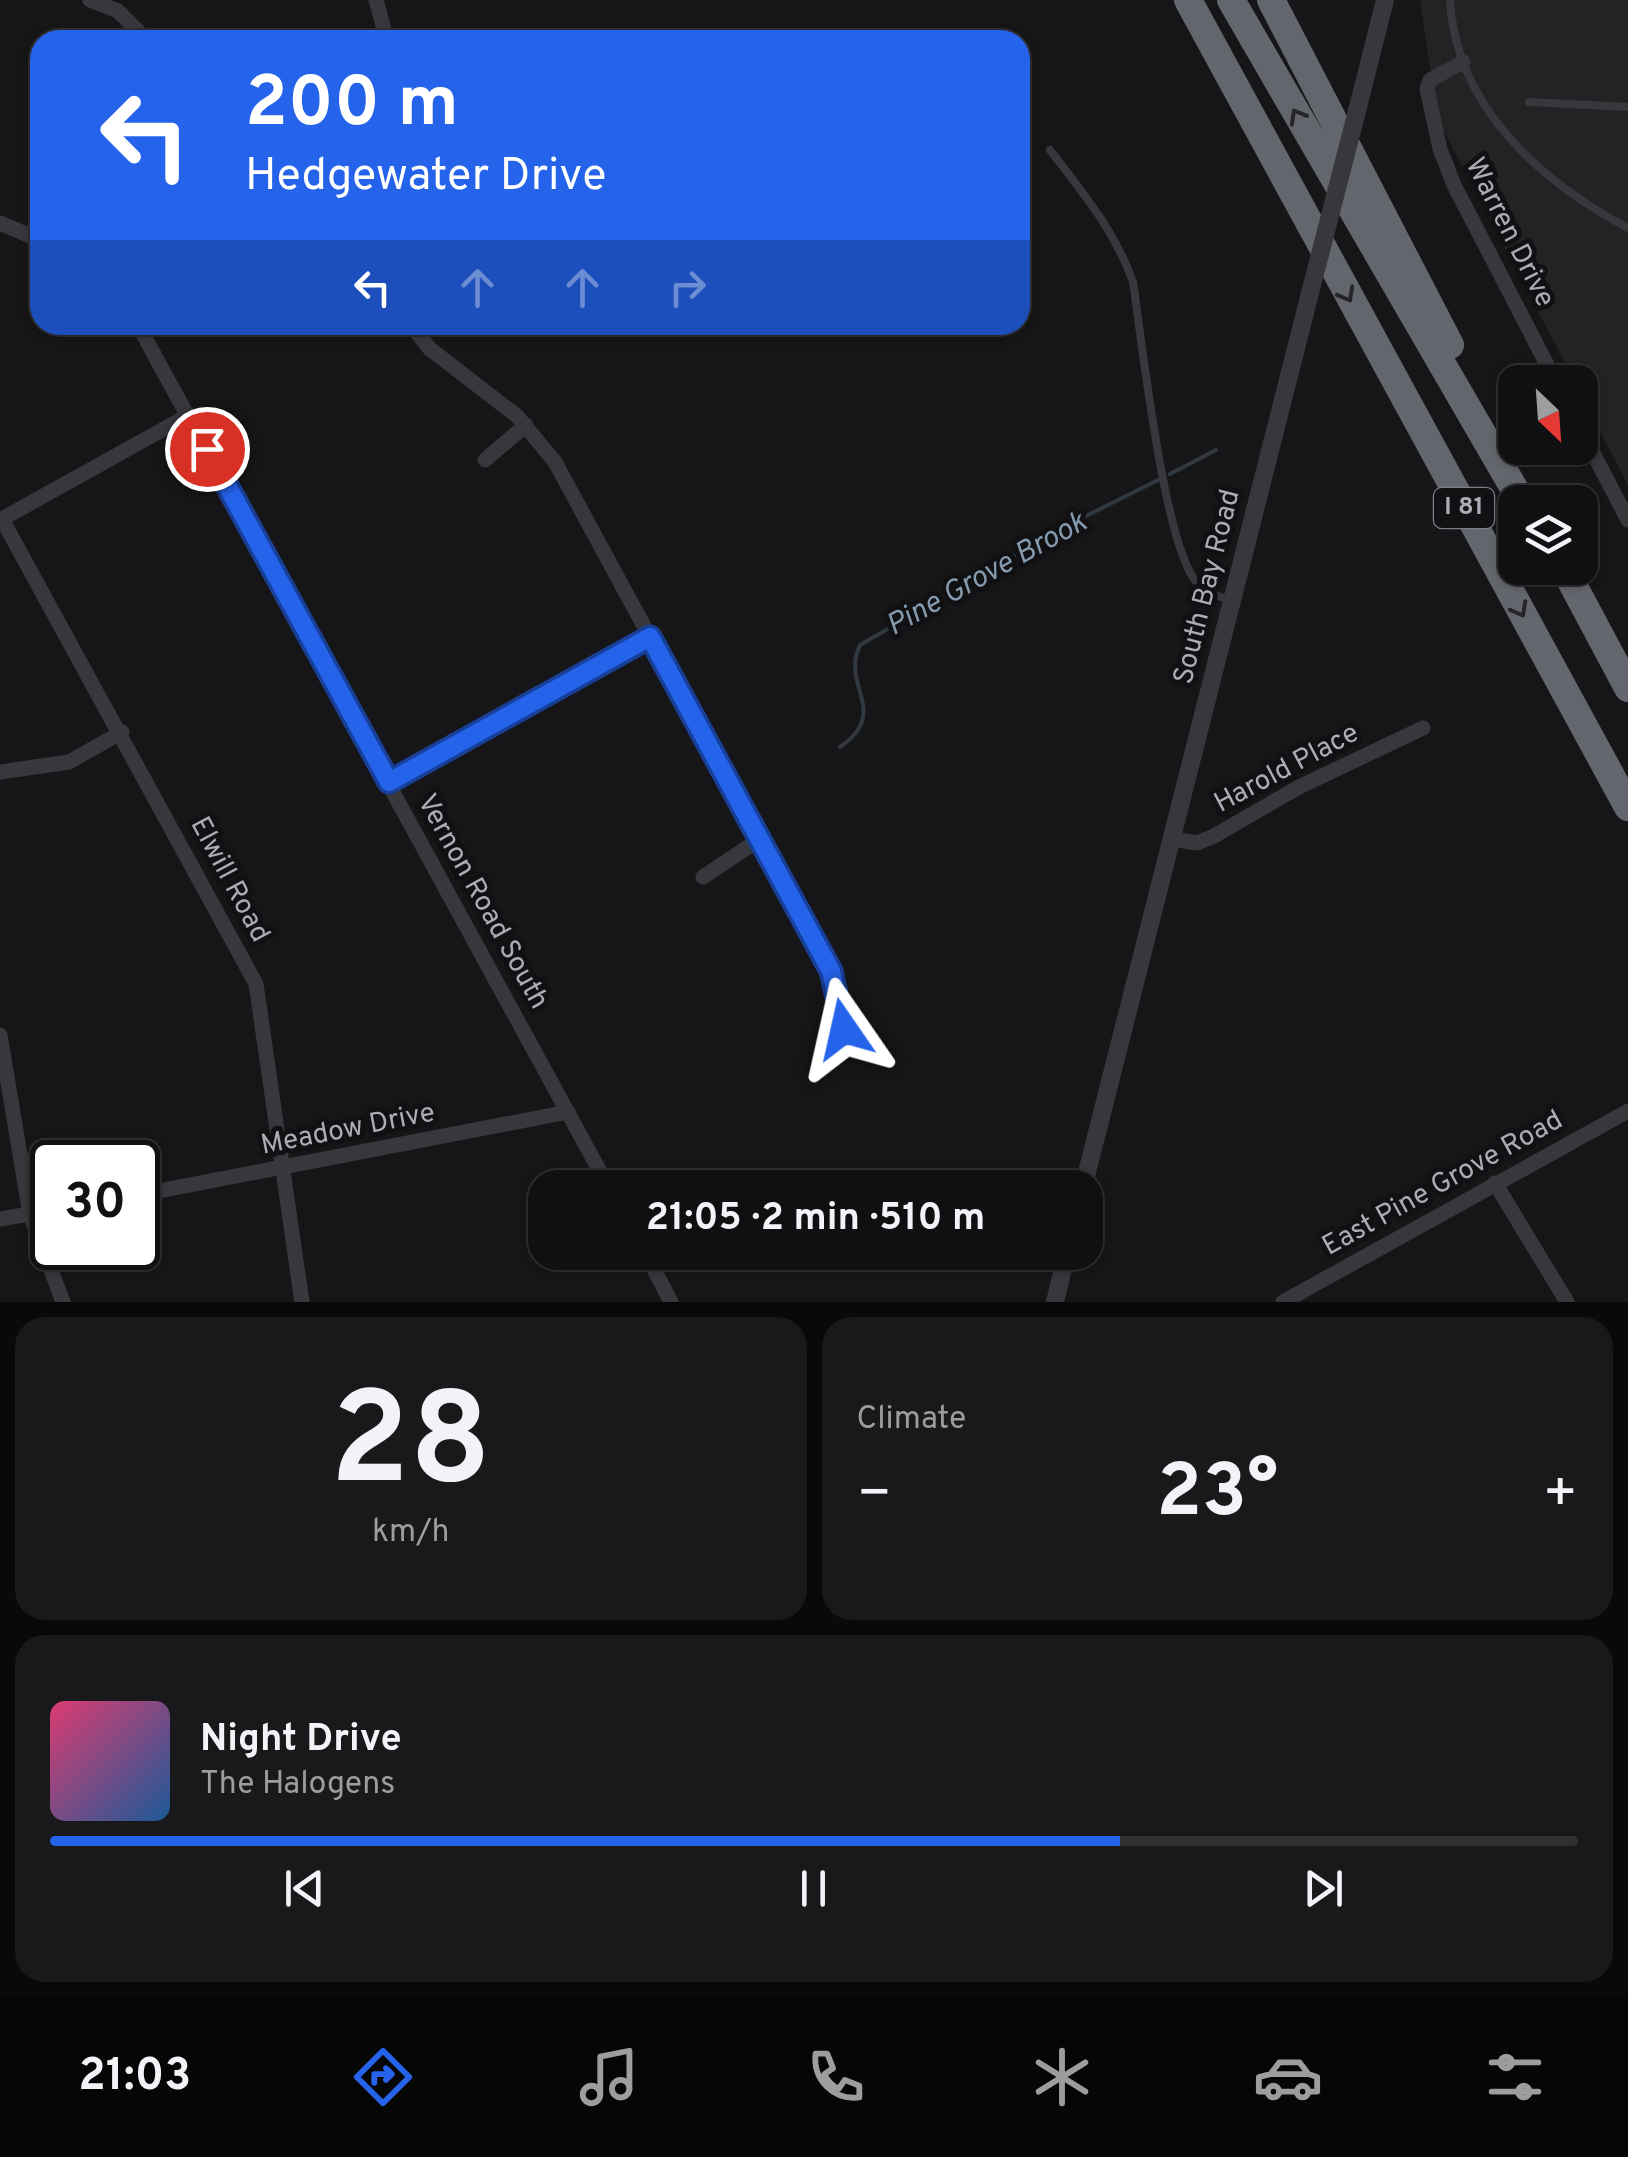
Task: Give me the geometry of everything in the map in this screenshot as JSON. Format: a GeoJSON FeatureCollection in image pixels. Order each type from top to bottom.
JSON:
{"type":"FeatureCollection","features":[{"type":"Feature","properties":{"kind":"highway","name":"I 81"},"geometry":{"type":"LineString","coordinates":[[1168,0],[1300,209],[1628,807]]}},
{"type":"Feature","properties":{"kind":"highway"},"geometry":{"type":"LineString","coordinates":[[1188,0],[1300,209]]}},
{"type":"Feature","properties":{"kind":"highway"},"geometry":{"type":"LineString","coordinates":[[1231,0],[1512,485]]}},
{"type":"Feature","properties":{"kind":"highway","name":"I 81"},"geometry":{"type":"LineString","coordinates":[[1271,0],[1521,485]]}},
{"type":"Feature","properties":{"kind":"highway"},"geometry":{"type":"LineString","coordinates":[[1571,585],[1628,688]]}},
{"type":"Feature","properties":{"kind":"street"},"geometry":{"type":"LineString","coordinates":[[90,0],[118,11],[138,30]]}},
{"type":"Feature","properties":{"kind":"street"},"geometry":{"type":"LineString","coordinates":[[376,0],[384,30]]}},
{"type":"Feature","properties":{"kind":"street","name":"South Bay Road"},"geometry":{"type":"LineString","coordinates":[[1088,1170],[1386,0]]}},
{"type":"Feature","properties":{"kind":"street","name":"Warren Drive"},"geometry":{"type":"LineString","coordinates":[[1463,62],[1430,80],[1427,89],[1440,148],[1548,365]]}},
{"type":"Feature","properties":{"kind":"street"},"geometry":{"type":"LineString","coordinates":[[0,224],[30,236]]}},
{"type":"Feature","properties":{"kind":"street","name":"Vernon Road South"},"geometry":{"type":"LineString","coordinates":[[144,335],[599,1170]]}},
{"type":"Feature","properties":{"kind":"street"},"geometry":{"type":"LineString","coordinates":[[419,335],[430,349],[526,424],[555,462],[831,971],[841,1001],[844,1029],[832,1059]]}},
{"type":"Feature","properties":{"kind":"street"},"geometry":{"type":"LineString","coordinates":[[1,520],[189,416]]}},
{"type":"Feature","properties":{"kind":"street"},"geometry":{"type":"LineString","coordinates":[[485,460],[526,424]]}},
{"type":"Feature","properties":{"kind":"street"},"geometry":{"type":"LineString","coordinates":[[1598,456],[1622,493],[1628,520]]}},
{"type":"Feature","properties":{"kind":"street","name":"Elwill Road"},"geometry":{"type":"LineString","coordinates":[[1,520],[122,732],[256,984],[302,1302]]}},
{"type":"Feature","properties":{"kind":"street"},"geometry":{"type":"LineString","coordinates":[[389,782],[650,637]]}},
{"type":"Feature","properties":{"kind":"street","name":"Harold Place"},"geometry":{"type":"LineString","coordinates":[[1173,839],[1197,843],[1214,836],[1300,787],[1422,728]]}},
{"type":"Feature","properties":{"kind":"street"},"geometry":{"type":"LineString","coordinates":[[0,772],[69,762],[122,732]]}},
{"type":"Feature","properties":{"kind":"street"},"geometry":{"type":"LineString","coordinates":[[703,878],[760,839]]}},
{"type":"Feature","properties":{"kind":"street"},"geometry":{"type":"LineString","coordinates":[[0,1035],[30,1214],[0,1219]]}},
{"type":"Feature","properties":{"kind":"street","name":"East Pine Grove Road"},"geometry":{"type":"LineString","coordinates":[[1283,1302],[1628,1111]]}},
{"type":"Feature","properties":{"kind":"street","name":"Meadow Drive"},"geometry":{"type":"LineString","coordinates":[[160,1191],[568,1112]]}},
{"type":"Feature","properties":{"kind":"street"},"geometry":{"type":"LineString","coordinates":[[1495,1183],[1567,1302]]}},
{"type":"Feature","properties":{"kind":"street"},"geometry":{"type":"LineString","coordinates":[[51,1270],[63,1302]]}},
{"type":"Feature","properties":{"kind":"street"},"geometry":{"type":"LineString","coordinates":[[654,1270],[672,1302]]}},
{"type":"Feature","properties":{"kind":"street"},"geometry":{"type":"LineString","coordinates":[[1055,1302],[1063,1270]]}},
{"type":"Feature","properties":{"kind":"lane"},"geometry":{"type":"LineString","coordinates":[[1450,0],[1463,62],[1493,118],[1525,158],[1558,187],[1628,228]]}},
{"type":"Feature","properties":{"kind":"lane"},"geometry":{"type":"LineString","coordinates":[[1529,102],[1628,107]]}},
{"type":"Feature","properties":{"kind":"lane"},"geometry":{"type":"LineString","coordinates":[[1050,150],[1101,215],[1133,282],[1164,484],[1190,572],[1207,592],[1232,600]]}},
{"type":"Feature","properties":{"kind":"shaded area"},"geometry":{"type":"Polygon","coordinates":[[[1420,0],[1628,0],[1628,485],[1598,428],[1598,365],[1566,365],[1437,118],[1420,0]]]}},
{"type":"Feature","properties":{"kind":"waterway","name":"Pine Grove Brook"},"geometry":{"type":"LineString","coordinates":[[1170,474],[1216,450]]}},
{"type":"Feature","properties":{"kind":"waterway","name":"Pine Grove Brook"},"geometry":{"type":"LineString","coordinates":[[840,747],[862,722],[855,660],[860,645],[1070,524],[1160,479]]}},
{"type":"Feature","properties":{"kind":"route"},"geometry":{"type":"LineString","coordinates":[[207,449],[389,782],[650,637],[831,971],[841,1001],[844,1029]]}}]}
